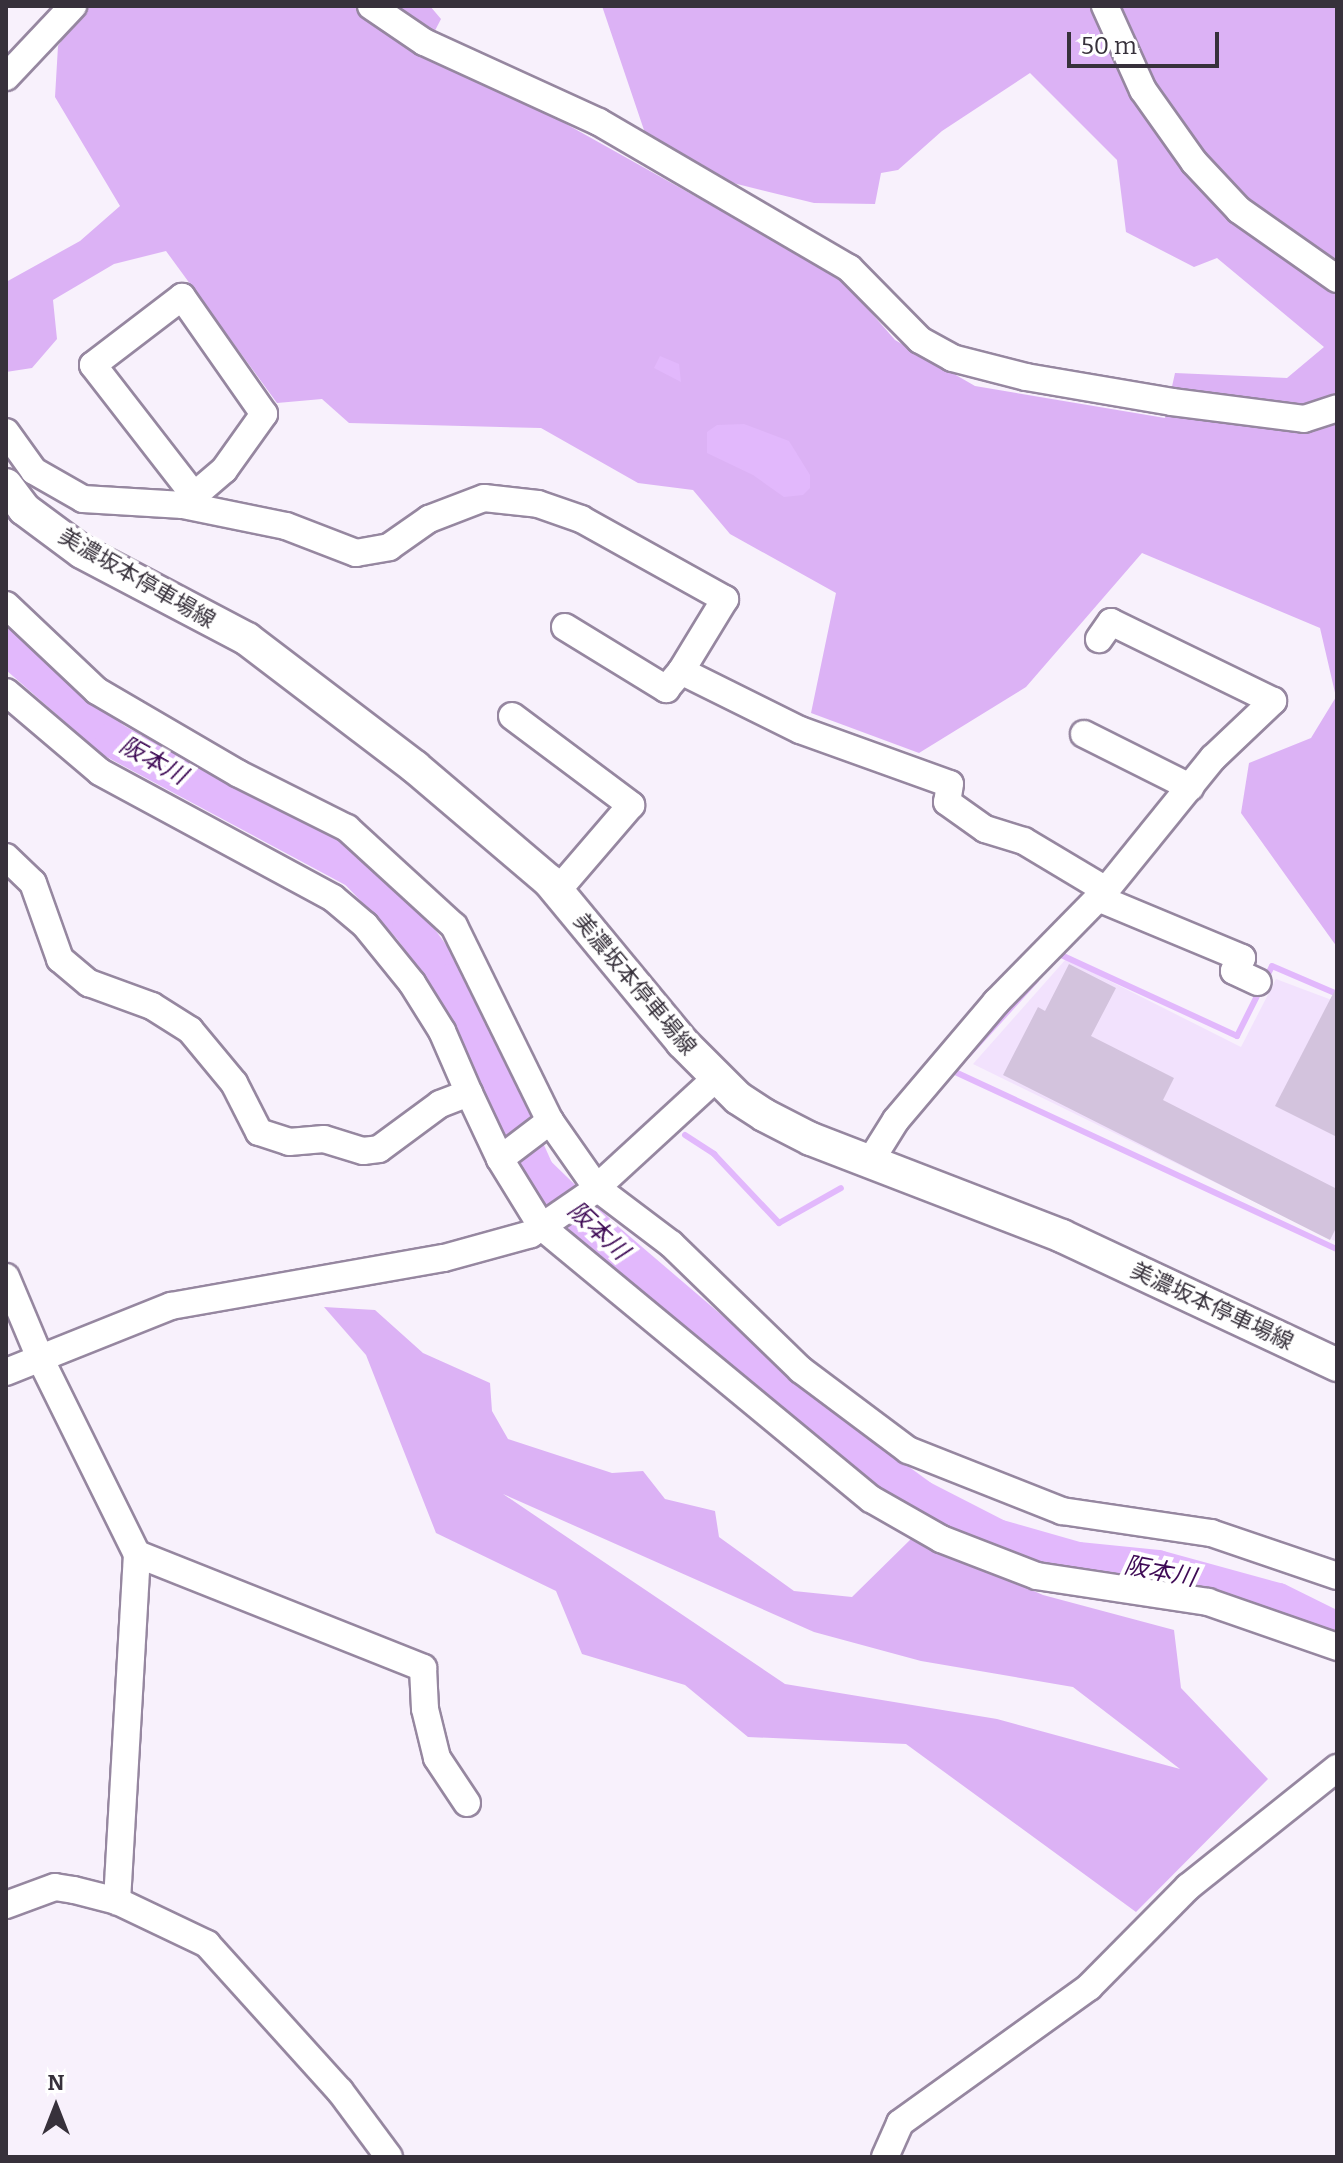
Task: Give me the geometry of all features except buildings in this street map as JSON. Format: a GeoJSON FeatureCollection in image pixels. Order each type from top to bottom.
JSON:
{"type":"FeatureCollection","features":[{"type":"Feature","properties":{"kind":"main road","name":"美濃坂本停車場線"},"geometry":{"type":"LineString","coordinates":[[6,485],[24,509],[82,552],[247,639],[293,671],[557,891],[716,1078],[783,1126],[1062,1236],[1337,1365]]}},
{"type":"Feature","properties":{"kind":"street"},"geometry":{"type":"LineString","coordinates":[[6,77],[73,6]]}},
{"type":"Feature","properties":{"kind":"street"},"geometry":{"type":"LineString","coordinates":[[371,6],[424,42],[599,122],[849,268],[920,340],[952,358],[1026,377],[1172,402],[1304,419],[1337,408]]}},
{"type":"Feature","properties":{"kind":"street"},"geometry":{"type":"LineString","coordinates":[[1105,6],[1143,90],[1194,162],[1239,210],[1337,279]]}},
{"type":"Feature","properties":{"kind":"street"},"geometry":{"type":"LineString","coordinates":[[182,297],[264,414],[224,470],[189,500],[93,365],[182,297]]}},
{"type":"Feature","properties":{"kind":"street"},"geometry":{"type":"LineString","coordinates":[[6,432],[34,471],[83,499],[189,500],[286,526],[356,553],[389,547],[429,519],[484,498],[538,504],[627,541],[725,599],[681,671],[666,689],[565,627]]}},
{"type":"Feature","properties":{"kind":"street"},"geometry":{"type":"LineString","coordinates":[[6,605],[97,691],[239,774],[347,828],[454,926],[550,1121],[594,1190],[671,1244],[801,1370],[908,1450],[1062,1511],[1211,1533],[1337,1576]]}},
{"type":"Feature","properties":{"kind":"street"},"geometry":{"type":"LineString","coordinates":[[871,1160],[896,1120],[996,1002],[1102,894],[1190,787],[1273,701],[1111,622],[1099,639]]}},
{"type":"Feature","properties":{"kind":"street"},"geometry":{"type":"LineString","coordinates":[[681,671],[800,730],[950,784],[947,802],[985,829],[1024,841],[1102,894],[1242,958],[1234,971],[1258,982]]}},
{"type":"Feature","properties":{"kind":"street"},"geometry":{"type":"LineString","coordinates":[[6,692],[100,772],[333,898],[365,925],[412,983],[442,1031],[500,1159],[547,1224],[871,1499],[941,1539],[1037,1576],[1208,1602],[1337,1647]]}},
{"type":"Feature","properties":{"kind":"street"},"geometry":{"type":"LineString","coordinates":[[512,716],[631,805],[557,891]]}},
{"type":"Feature","properties":{"kind":"street"},"geometry":{"type":"LineString","coordinates":[[1084,734],[1190,787]]}},
{"type":"Feature","properties":{"kind":"street"},"geometry":{"type":"LineString","coordinates":[[6,857],[33,883],[51,942],[74,974],[152,1006],[190,1030],[234,1083],[259,1132],[289,1142],[324,1139],[363,1151],[379,1149],[440,1104],[469,1093]]}},
{"type":"Feature","properties":{"kind":"street"},"geometry":{"type":"LineString","coordinates":[[6,1372],[171,1306],[498,1246],[547,1224],[594,1190],[716,1078]]}},
{"type":"Feature","properties":{"kind":"street"},"geometry":{"type":"LineString","coordinates":[[500,1159],[550,1121]]}},
{"type":"Feature","properties":{"kind":"street"},"geometry":{"type":"LineString","coordinates":[[6,1277],[40,1358],[137,1554],[117,1901]]}},
{"type":"Feature","properties":{"kind":"street"},"geometry":{"type":"LineString","coordinates":[[137,1554],[423,1668],[437,1758],[467,1803]]}},
{"type":"Feature","properties":{"kind":"street"},"geometry":{"type":"LineString","coordinates":[[885,2157],[900,2123],[1089,1987],[1188,1887],[1337,1768]]}},
{"type":"Feature","properties":{"kind":"street"},"geometry":{"type":"LineString","coordinates":[[6,1905],[55,1887],[117,1901],[207,1944],[233,1969],[340,2091],[389,2157]]}},
{"type":"Feature","properties":{"kind":"shaded area"},"geometry":{"type":"Polygon","coordinates":[[[84,6],[430,6],[441,19],[427,46],[841,278],[895,340],[975,386],[1165,418],[1175,373],[1287,378],[1324,347],[1217,258],[1194,267],[1126,232],[1117,160],[1030,73],[942,131],[898,170],[881,173],[875,204],[814,203],[725,181],[646,136],[602,6],[1337,6],[1337,947],[1241,813],[1249,763],[1311,738],[1336,697],[1320,628],[1142,553],[1026,687],[919,753],[811,713],[836,593],[730,534],[693,490],[638,483],[541,428],[349,423],[322,399],[277,403],[166,251],[114,264],[53,300],[57,339],[32,368],[6,372],[6,282],[80,241],[120,206],[55,97],[58,46],[84,6]]]}},
{"type":"Feature","properties":{"kind":"shaded area"},"geometry":{"type":"Polygon","coordinates":[[[660,356],[679,364],[681,382],[654,368],[660,356]]]}},
{"type":"Feature","properties":{"kind":"shaded area"},"geometry":{"type":"Polygon","coordinates":[[[744,424],[789,441],[810,475],[810,488],[803,495],[784,497],[753,475],[707,453],[707,432],[717,425],[744,424]]]}},
{"type":"Feature","properties":{"kind":"shaded area"},"geometry":{"type":"Polygon","coordinates":[[[1066,959],[1241,1047],[1276,979],[1337,1002],[1337,1242],[973,1064],[1066,959]]]}},
{"type":"Feature","properties":{"kind":"shaded area"},"geometry":{"type":"Polygon","coordinates":[[[324,1307],[375,1310],[423,1353],[490,1383],[492,1411],[508,1439],[612,1473],[643,1471],[665,1499],[715,1511],[719,1537],[794,1591],[852,1597],[912,1538],[1043,1595],[1174,1630],[1181,1688],[1268,1779],[1136,1912],[906,1744],[748,1737],[685,1685],[582,1654],[556,1591],[436,1533],[366,1355],[324,1307]],[[503,1494],[785,1684],[997,1719],[1180,1769],[1073,1687],[921,1661],[814,1632],[503,1494]]]}},
{"type":"Feature","properties":{"kind":"waterway","name":"阪本川"},"geometry":{"type":"LineString","coordinates":[[6,646],[113,740],[357,871],[410,926],[451,982],[537,1173],[605,1239],[832,1433],[921,1498],[997,1537],[1078,1560],[1158,1568],[1278,1601],[1337,1630]]}},
{"type":"Feature","properties":{"kind":"waterway"},"geometry":{"type":"LineString","coordinates":[[1059,954],[1237,1036],[1261,988]]}},
{"type":"Feature","properties":{"kind":"waterway"},"geometry":{"type":"LineString","coordinates":[[1266,978],[1272,966],[1337,994]]}},
{"type":"Feature","properties":{"kind":"waterway"},"geometry":{"type":"LineString","coordinates":[[968,1055],[1036,980]]}},
{"type":"Feature","properties":{"kind":"waterway"},"geometry":{"type":"LineString","coordinates":[[958,1066],[953,1071],[1337,1249]]}},
{"type":"Feature","properties":{"kind":"waterway"},"geometry":{"type":"LineString","coordinates":[[685,1135],[714,1154],[779,1223],[841,1188]]}}]}
